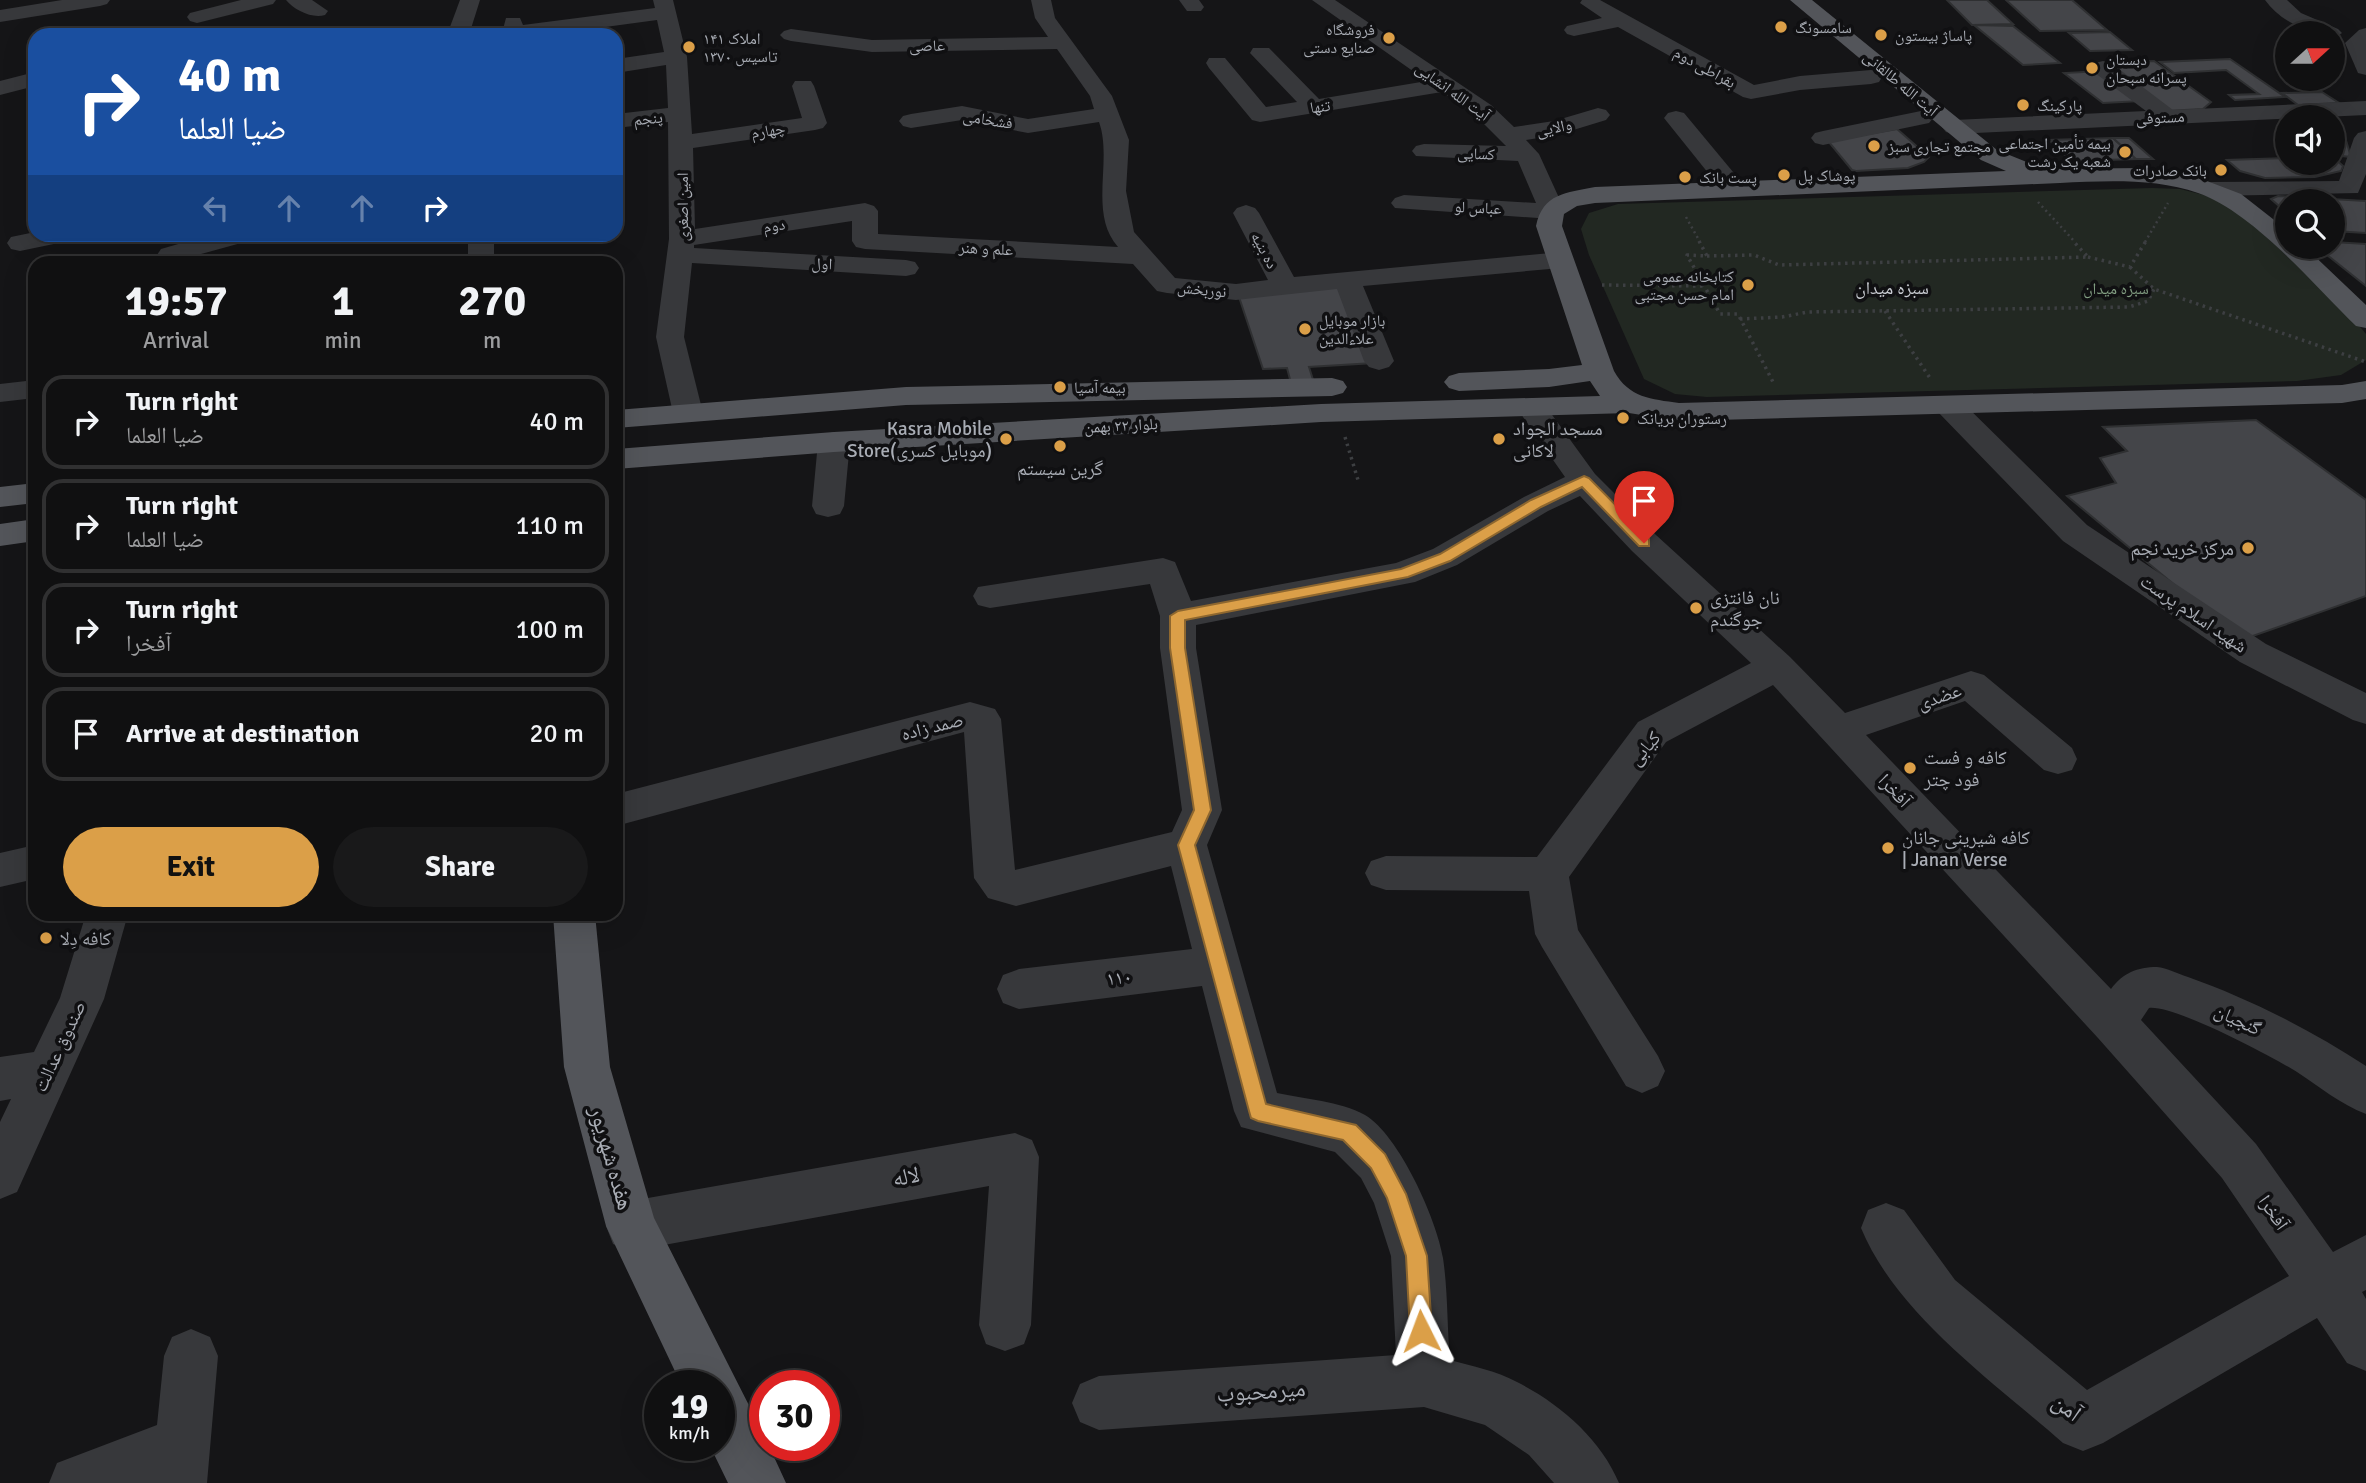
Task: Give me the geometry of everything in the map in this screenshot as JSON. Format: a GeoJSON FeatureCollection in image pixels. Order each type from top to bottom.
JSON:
{"type":"FeatureCollection","features":[{"type":"Feature","properties":{"kind":"main road","name":"آیت الله طالقانی"},"geometry":{"type":"LineString","coordinates":[[1777,0],[1965,156],[1958,171]]}},
{"type":"Feature","properties":{"kind":"main road","name":"آیت الله طالقانی"},"geometry":{"type":"LineString","coordinates":[[1800,0],[1989,155],[2022,172]]}},
{"type":"Feature","properties":{"kind":"main road"},"geometry":{"type":"LineString","coordinates":[[2275,233],[2248,207],[2213,190],[2181,181],[2149,176],[1958,171],[1734,189],[1595,195],[1569,200],[1552,211],[1549,226],[1599,372],[1606,387],[1627,404],[1679,412],[2342,394],[2366,390]]}},
{"type":"Feature","properties":{"kind":"main road"},"geometry":{"type":"LineString","coordinates":[[2302,259],[2366,320]]}},
{"type":"Feature","properties":{"kind":"main road","name":"بلوار ۲۲ بهمن"},"geometry":{"type":"LineString","coordinates":[[623,458],[834,442],[1548,397],[1599,372]]}},
{"type":"Feature","properties":{"kind":"main road"},"geometry":{"type":"LineString","coordinates":[[1111,393],[1111,425]]}},
{"type":"Feature","properties":{"kind":"main road","name":"بلوار ۲۲ بهمن"},"geometry":{"type":"LineString","coordinates":[[623,418],[906,396],[1111,393],[1548,397],[1627,404]]}},
{"type":"Feature","properties":{"kind":"main road"},"geometry":{"type":"LineString","coordinates":[[0,497],[28,494]]}},
{"type":"Feature","properties":{"kind":"main road"},"geometry":{"type":"LineString","coordinates":[[0,535],[28,531]]}},
{"type":"Feature","properties":{"kind":"main road","name":"هفده شهریور"},"geometry":{"type":"LineString","coordinates":[[574,921],[587,1067],[631,1226],[702,1370]]}},
{"type":"Feature","properties":{"kind":"main road"},"geometry":{"type":"LineString","coordinates":[[735,1446],[748,1480]]}},
{"type":"Feature","properties":{"kind":"street"},"geometry":{"type":"LineString","coordinates":[[0,16],[100,0]]}},
{"type":"Feature","properties":{"kind":"street"},"geometry":{"type":"LineString","coordinates":[[197,17],[266,0]]}},
{"type":"Feature","properties":{"kind":"street"},"geometry":{"type":"LineString","coordinates":[[296,0],[317,11]]}},
{"type":"Feature","properties":{"kind":"street"},"geometry":{"type":"LineString","coordinates":[[460,28],[470,0]]}},
{"type":"Feature","properties":{"kind":"street","name":"نوربخش"},"geometry":{"type":"LineString","coordinates":[[1041,0],[1045,18],[1101,96],[1117,140],[1114,191],[1121,234],[1138,256],[1167,285],[1236,292],[1436,270],[1565,273]]}},
{"type":"Feature","properties":{"kind":"street","name":"آیت الله انشایی"},"geometry":{"type":"LineString","coordinates":[[1322,0],[1483,110],[1527,154],[1552,211]]}},
{"type":"Feature","properties":{"kind":"street"},"geometry":{"type":"LineString","coordinates":[[2275,0],[2294,18],[2301,21]]}},
{"type":"Feature","properties":{"kind":"street","name":"بقراطی دوم"},"geometry":{"type":"LineString","coordinates":[[1590,3],[1751,92],[1800,83],[1871,77]]}},
{"type":"Feature","properties":{"kind":"street"},"geometry":{"type":"LineString","coordinates":[[541,28],[665,6]]}},
{"type":"Feature","properties":{"kind":"street","name":"امین اصغری"},"geometry":{"type":"LineString","coordinates":[[665,6],[676,57],[681,144],[682,247],[670,337],[688,413]]}},
{"type":"Feature","properties":{"kind":"street"},"geometry":{"type":"LineString","coordinates":[[1574,30],[1622,20]]}},
{"type":"Feature","properties":{"kind":"street"},"geometry":{"type":"LineString","coordinates":[[513,22],[513,28]]}},
{"type":"Feature","properties":{"kind":"street"},"geometry":{"type":"LineString","coordinates":[[872,46],[896,22]]}},
{"type":"Feature","properties":{"kind":"street","name":"عاصی"},"geometry":{"type":"LineString","coordinates":[[791,35],[872,46],[1063,43]]}},
{"type":"Feature","properties":{"kind":"street"},"geometry":{"type":"LineString","coordinates":[[2361,38],[2366,68]]}},
{"type":"Feature","properties":{"kind":"street"},"geometry":{"type":"LineString","coordinates":[[1636,49],[1661,42]]}},
{"type":"Feature","properties":{"kind":"street"},"geometry":{"type":"LineString","coordinates":[[1261,53],[1315,107]]}},
{"type":"Feature","properties":{"kind":"street"},"geometry":{"type":"LineString","coordinates":[[623,65],[676,57]]}},
{"type":"Feature","properties":{"kind":"street","name":"تنها"},"geometry":{"type":"LineString","coordinates":[[1217,63],[1260,115],[1446,85]]}},
{"type":"Feature","properties":{"kind":"street"},"geometry":{"type":"LineString","coordinates":[[2104,68],[2168,117]]}},
{"type":"Feature","properties":{"kind":"street"},"geometry":{"type":"LineString","coordinates":[[0,88],[28,81]]}},
{"type":"Feature","properties":{"kind":"street","name":"چهارم"},"geometry":{"type":"LineString","coordinates":[[681,144],[815,123],[803,86]]}},
{"type":"Feature","properties":{"kind":"street","name":"مستوفی"},"geometry":{"type":"LineString","coordinates":[[1954,127],[2366,108]]}},
{"type":"Feature","properties":{"kind":"street","name":"فشخامی"},"geometry":{"type":"LineString","coordinates":[[911,121],[962,113],[1028,126],[1107,114]]}},
{"type":"Feature","properties":{"kind":"street","name":"پنجم"},"geometry":{"type":"LineString","coordinates":[[623,120],[680,114]]}},
{"type":"Feature","properties":{"kind":"street","name":"والایی"},"geometry":{"type":"LineString","coordinates":[[1509,135],[1557,128],[1598,115]]}},
{"type":"Feature","properties":{"kind":"street"},"geometry":{"type":"LineString","coordinates":[[1676,118],[1734,189]]}},
{"type":"Feature","properties":{"kind":"street"},"geometry":{"type":"LineString","coordinates":[[1823,138],[1921,118]]}},
{"type":"Feature","properties":{"kind":"street"},"geometry":{"type":"LineString","coordinates":[[2213,190],[2358,188],[2366,138]]}},
{"type":"Feature","properties":{"kind":"street","name":"کسایی"},"geometry":{"type":"LineString","coordinates":[[1424,151],[1527,154]]}},
{"type":"Feature","properties":{"kind":"street","name":"عباس لو"},"geometry":{"type":"LineString","coordinates":[[1404,203],[1552,211]]}},
{"type":"Feature","properties":{"kind":"street","name":"علم و هنر"},"geometry":{"type":"LineString","coordinates":[[865,211],[865,241],[1138,256]]}},
{"type":"Feature","properties":{"kind":"street","name":"دوم"},"geometry":{"type":"LineString","coordinates":[[682,247],[865,211]]}},
{"type":"Feature","properties":{"kind":"street","name":"ده بنیه"},"geometry":{"type":"LineString","coordinates":[[1246,213],[1285,287]]}},
{"type":"Feature","properties":{"kind":"street"},"geometry":{"type":"LineString","coordinates":[[20,243],[28,241]]}},
{"type":"Feature","properties":{"kind":"street"},"geometry":{"type":"LineString","coordinates":[[169,251],[208,242]]}},
{"type":"Feature","properties":{"kind":"street","name":"اول"},"geometry":{"type":"LineString","coordinates":[[682,247],[936,270]]}},
{"type":"Feature","properties":{"kind":"street"},"geometry":{"type":"LineString","coordinates":[[1347,281],[1379,361]]}},
{"type":"Feature","properties":{"kind":"street"},"geometry":{"type":"LineString","coordinates":[[0,393],[28,390]]}},
{"type":"Feature","properties":{"kind":"street","name":"آفخرا"},"geometry":{"type":"LineString","coordinates":[[1548,397],[1584,481],[1644,543],[1777,666],[1838,730],[2127,991],[2239,1161],[2345,1273],[2366,1344]]}},
{"type":"Feature","properties":{"kind":"street","name":"شهید اسلام پرست"},"geometry":{"type":"LineString","coordinates":[[1948,405],[2075,533],[2253,653],[2366,710]]}},
{"type":"Feature","properties":{"kind":"street"},"geometry":{"type":"LineString","coordinates":[[828,506],[834,442]]}},
{"type":"Feature","properties":{"kind":"street"},"geometry":{"type":"LineString","coordinates":[[1178,616],[1403,574],[1445,557],[1536,503],[1584,481]]}},
{"type":"Feature","properties":{"kind":"street"},"geometry":{"type":"LineString","coordinates":[[990,596],[1163,570],[1178,616],[1178,648],[1202,810],[1186,845],[1258,1111],[1349,1132],[1378,1161],[1396,1194],[1417,1256],[1424,1380]]}},
{"type":"Feature","properties":{"kind":"street","name":"کیابی"},"geometry":{"type":"LineString","coordinates":[[1548,874],[1652,732],[1777,666]]}},
{"type":"Feature","properties":{"kind":"street","name":"عضدی"},"geometry":{"type":"LineString","coordinates":[[1838,730],[1971,685],[2058,759]]}},
{"type":"Feature","properties":{"kind":"street","name":"صمد زاده"},"geometry":{"type":"LineString","coordinates":[[623,808],[970,716],[982,719],[995,878],[1003,886],[1016,888],[1186,845]]}},
{"type":"Feature","properties":{"kind":"street"},"geometry":{"type":"LineString","coordinates":[[0,870],[28,864]]}},
{"type":"Feature","properties":{"kind":"street"},"geometry":{"type":"LineString","coordinates":[[1386,873],[1548,874],[1557,934],[1642,1071]]}},
{"type":"Feature","properties":{"kind":"street","name":"صندوق عدالت"},"geometry":{"type":"LineString","coordinates":[[0,1175],[82,999],[105,921]]}},
{"type":"Feature","properties":{"kind":"street","name":"۱۱۰"},"geometry":{"type":"LineString","coordinates":[[1019,989],[1219,965]]}},
{"type":"Feature","properties":{"kind":"street","name":"گنجیان"},"geometry":{"type":"LineString","coordinates":[[2127,991],[2160,987],[2206,1004],[2311,1056],[2366,1092]]}},
{"type":"Feature","properties":{"kind":"street"},"geometry":{"type":"LineString","coordinates":[[0,1079],[48,1071]]}},
{"type":"Feature","properties":{"kind":"street","name":"لاله"},"geometry":{"type":"LineString","coordinates":[[631,1226],[1015,1157],[1005,1325]]}},
{"type":"Feature","properties":{"kind":"street","name":"آمن"},"geometry":{"type":"LineString","coordinates":[[1886,1228],[1937,1298],[2083,1423],[2345,1273]]}},
{"type":"Feature","properties":{"kind":"street"},"geometry":{"type":"LineString","coordinates":[[77,1483],[181,1463],[191,1356]]}},
{"type":"Feature","properties":{"kind":"street","name":"میرمحبوب"},"geometry":{"type":"LineString","coordinates":[[1098,1403],[1424,1380],[1498,1401],[1549,1435],[1591,1483]]}},
{"type":"Feature","properties":{"kind":"path"},"geometry":{"type":"LineString","coordinates":[[2022,172],[2088,257]]}},
{"type":"Feature","properties":{"kind":"path"},"geometry":{"type":"LineString","coordinates":[[2130,267],[2181,181]]}},
{"type":"Feature","properties":{"kind":"path"},"geometry":{"type":"LineString","coordinates":[[1672,192],[1707,256]]}},
{"type":"Feature","properties":{"kind":"path"},"geometry":{"type":"LineString","coordinates":[[1787,409],[1738,314],[1720,314],[1687,255],[1754,255],[1779,265],[2088,257],[2130,267],[2154,289],[2366,362]]}},
{"type":"Feature","properties":{"kind":"path"},"geometry":{"type":"LineString","coordinates":[[1565,273],[1704,286]]}},
{"type":"Feature","properties":{"kind":"path"},"geometry":{"type":"LineString","coordinates":[[1740,319],[1782,317],[1808,312],[2129,307],[2148,301],[2154,289]]}},
{"type":"Feature","properties":{"kind":"path"},"geometry":{"type":"LineString","coordinates":[[1885,311],[1948,405]]}},
{"type":"Feature","properties":{"kind":"path"},"geometry":{"type":"LineString","coordinates":[[1337,412],[1358,480]]}},
{"type":"Feature","properties":{"kind":"green space","name":"سبزه میدان"},"geometry":{"type":"Polygon","coordinates":[[[2180,189],[2204,195],[2235,208],[2275,244],[2275,259],[2291,259],[2343,306],[2366,334],[2366,360],[2341,375],[2297,381],[1707,397],[1675,394],[1644,379],[1589,255],[1581,229],[1589,213],[1618,204],[2180,189]]]}},
{"type":"Feature","properties":{"kind":"building"},"geometry":{"type":"Polygon","coordinates":[[[1947,0],[1987,0],[2013,24],[1972,25],[1947,0]]]}},
{"type":"Feature","properties":{"kind":"building"},"geometry":{"type":"Polygon","coordinates":[[[2006,0],[2072,0],[2107,30],[2040,31],[2006,0]]]}},
{"type":"Feature","properties":{"kind":"building"},"geometry":{"type":"Polygon","coordinates":[[[1974,25],[2013,26],[2060,63],[2023,65],[1974,25]]]}},
{"type":"Feature","properties":{"kind":"building"},"geometry":{"type":"Polygon","coordinates":[[[2110,32],[2132,50],[2090,51],[2069,33],[2110,32]]]}},
{"type":"Feature","properties":{"kind":"building"},"geometry":{"type":"Polygon","coordinates":[[[2230,59],[2285,97],[2235,100],[2229,95],[2259,94],[2226,70],[2174,73],[2160,62],[2230,59]]]}},
{"type":"Feature","properties":{"kind":"building"},"geometry":{"type":"Polygon","coordinates":[[[2154,61],[2211,102],[2203,109],[2167,111],[2104,64],[2154,61]]]}},
{"type":"Feature","properties":{"kind":"building"},"geometry":{"type":"Polygon","coordinates":[[[2103,71],[2143,101],[2103,103],[2064,73],[2103,71]]]}},
{"type":"Feature","properties":{"kind":"building"},"geometry":{"type":"Polygon","coordinates":[[[2322,92],[2339,103],[2298,105],[2282,93],[2322,92]]]}},
{"type":"Feature","properties":{"kind":"building","name":"مجتمع تجاری سبز"},"geometry":{"type":"Polygon","coordinates":[[[1897,129],[1929,157],[1924,162],[1908,168],[1856,171],[1852,170],[1828,141],[1897,129]]]}},
{"type":"Feature","properties":{"kind":"building"},"geometry":{"type":"Polygon","coordinates":[[[2345,137],[2351,157],[2345,156],[2345,137]]]}},
{"type":"Feature","properties":{"kind":"building"},"geometry":{"type":"Polygon","coordinates":[[[2113,138],[2136,159],[2071,161],[2049,140],[2113,138]]]}},
{"type":"Feature","properties":{"kind":"building"},"geometry":{"type":"Polygon","coordinates":[[[2113,138],[2129,138],[2153,159],[2136,159],[2113,138]]]}},
{"type":"Feature","properties":{"kind":"building"},"geometry":{"type":"Polygon","coordinates":[[[2275,158],[2275,175],[2324,175],[2265,178],[2240,171],[2227,160],[2275,158]]]}},
{"type":"Feature","properties":{"kind":"building"},"geometry":{"type":"Polygon","coordinates":[[[2345,200],[2366,201],[2366,233],[2345,232],[2345,200]]]}},
{"type":"Feature","properties":{"kind":"building"},"geometry":{"type":"Polygon","coordinates":[[[2345,243],[2366,244],[2366,286],[2332,259],[2345,259],[2345,243]]]}},
{"type":"Feature","properties":{"kind":"building","name":"بازار موبایل علاءالدین"},"geometry":{"type":"Polygon","coordinates":[[[1345,284],[1374,363],[1309,367],[1315,386],[1292,387],[1287,368],[1263,369],[1238,294],[1345,284]]]}},
{"type":"Feature","properties":{"kind":"building","name":"مرکز خرید نجم"},"geometry":{"type":"Polygon","coordinates":[[[2256,420],[2366,500],[2366,596],[2250,637],[2194,601],[2067,496],[2116,483],[2100,458],[2127,451],[2103,427],[2256,420]]]}},
{"type":"Feature","properties":{"kind":"place","name":"سامسونگ"},"geometry":{"type":"Point","coordinates":[1781,27]}},
{"type":"Feature","properties":{"kind":"place","name":"پاساژ بیستون"},"geometry":{"type":"Point","coordinates":[1881,35]}},
{"type":"Feature","properties":{"kind":"place","name":"فروشگاه صنایع دستی"},"geometry":{"type":"Point","coordinates":[1389,38]}},
{"type":"Feature","properties":{"kind":"place","name":"املاک ۱۴۱ تاسیس ۱۳۷۰"},"geometry":{"type":"Point","coordinates":[689,47]}},
{"type":"Feature","properties":{"kind":"place","name":"دبستان پسرانه سبحان"},"geometry":{"type":"Point","coordinates":[2092,68]}},
{"type":"Feature","properties":{"kind":"place","name":"پارکینگ"},"geometry":{"type":"Point","coordinates":[2023,105]}},
{"type":"Feature","properties":{"kind":"place","name":"مجتمع تجاری سبز"},"geometry":{"type":"Point","coordinates":[1874,146]}},
{"type":"Feature","properties":{"kind":"place","name":"بیمه تأمین اجتماعی شعبه یک رشت"},"geometry":{"type":"Point","coordinates":[2125,152]}},
{"type":"Feature","properties":{"kind":"place","name":"بانک صادرات"},"geometry":{"type":"Point","coordinates":[2221,170]}},
{"type":"Feature","properties":{"kind":"place","name":"پوشاک پل"},"geometry":{"type":"Point","coordinates":[1784,175]}},
{"type":"Feature","properties":{"kind":"place","name":"پست بانک"},"geometry":{"type":"Point","coordinates":[1685,177]}},
{"type":"Feature","properties":{"kind":"place","name":"کتابخانه عمومی امام حسن مجتبی"},"geometry":{"type":"Point","coordinates":[1748,285]}},
{"type":"Feature","properties":{"kind":"place","name":"بازار موبایل علاءالدین"},"geometry":{"type":"Point","coordinates":[1305,329]}},
{"type":"Feature","properties":{"kind":"place","name":"بیمه آسیا"},"geometry":{"type":"Point","coordinates":[1060,387]}},
{"type":"Feature","properties":{"kind":"place","name":"رستوران بریانک"},"geometry":{"type":"Point","coordinates":[1623,418]}},
{"type":"Feature","properties":{"kind":"place","name":"Kasra Mobile Store(موبایل کسری)"},"geometry":{"type":"Point","coordinates":[1006,439]}},
{"type":"Feature","properties":{"kind":"place","name":"مسجد الجواد لاکانی"},"geometry":{"type":"Point","coordinates":[1499,439]}},
{"type":"Feature","properties":{"kind":"place","name":"گرین سیستم"},"geometry":{"type":"Point","coordinates":[1060,446]}},
{"type":"Feature","properties":{"kind":"place","name":"مرکز خرید نجم"},"geometry":{"type":"Point","coordinates":[2248,548]}},
{"type":"Feature","properties":{"kind":"place","name":"نان فانتزی جوگندم"},"geometry":{"type":"Point","coordinates":[1696,608]}},
{"type":"Feature","properties":{"kind":"place","name":"کافه و فست فود چتر"},"geometry":{"type":"Point","coordinates":[1910,768]}},
{"type":"Feature","properties":{"kind":"place","name":"کافه شیرینی جانان | Janan Verse"},"geometry":{"type":"Point","coordinates":[1888,848]}},
{"type":"Feature","properties":{"kind":"place","name":"کافه دِلا"},"geometry":{"type":"Point","coordinates":[46,938]}},
{"type":"Feature","properties":{"kind":"district","name":"سبزه میدان"},"geometry":{"type":"Point","coordinates":[1892,288]}},
{"type":"Feature","properties":{"kind":"route"},"geometry":{"type":"LineString","coordinates":[[1421,1331],[1417,1256],[1396,1194],[1378,1161],[1349,1132],[1258,1111],[1186,845],[1202,810],[1178,648],[1178,616],[1403,574],[1445,557],[1536,503],[1584,481],[1644,543]]}}]}
